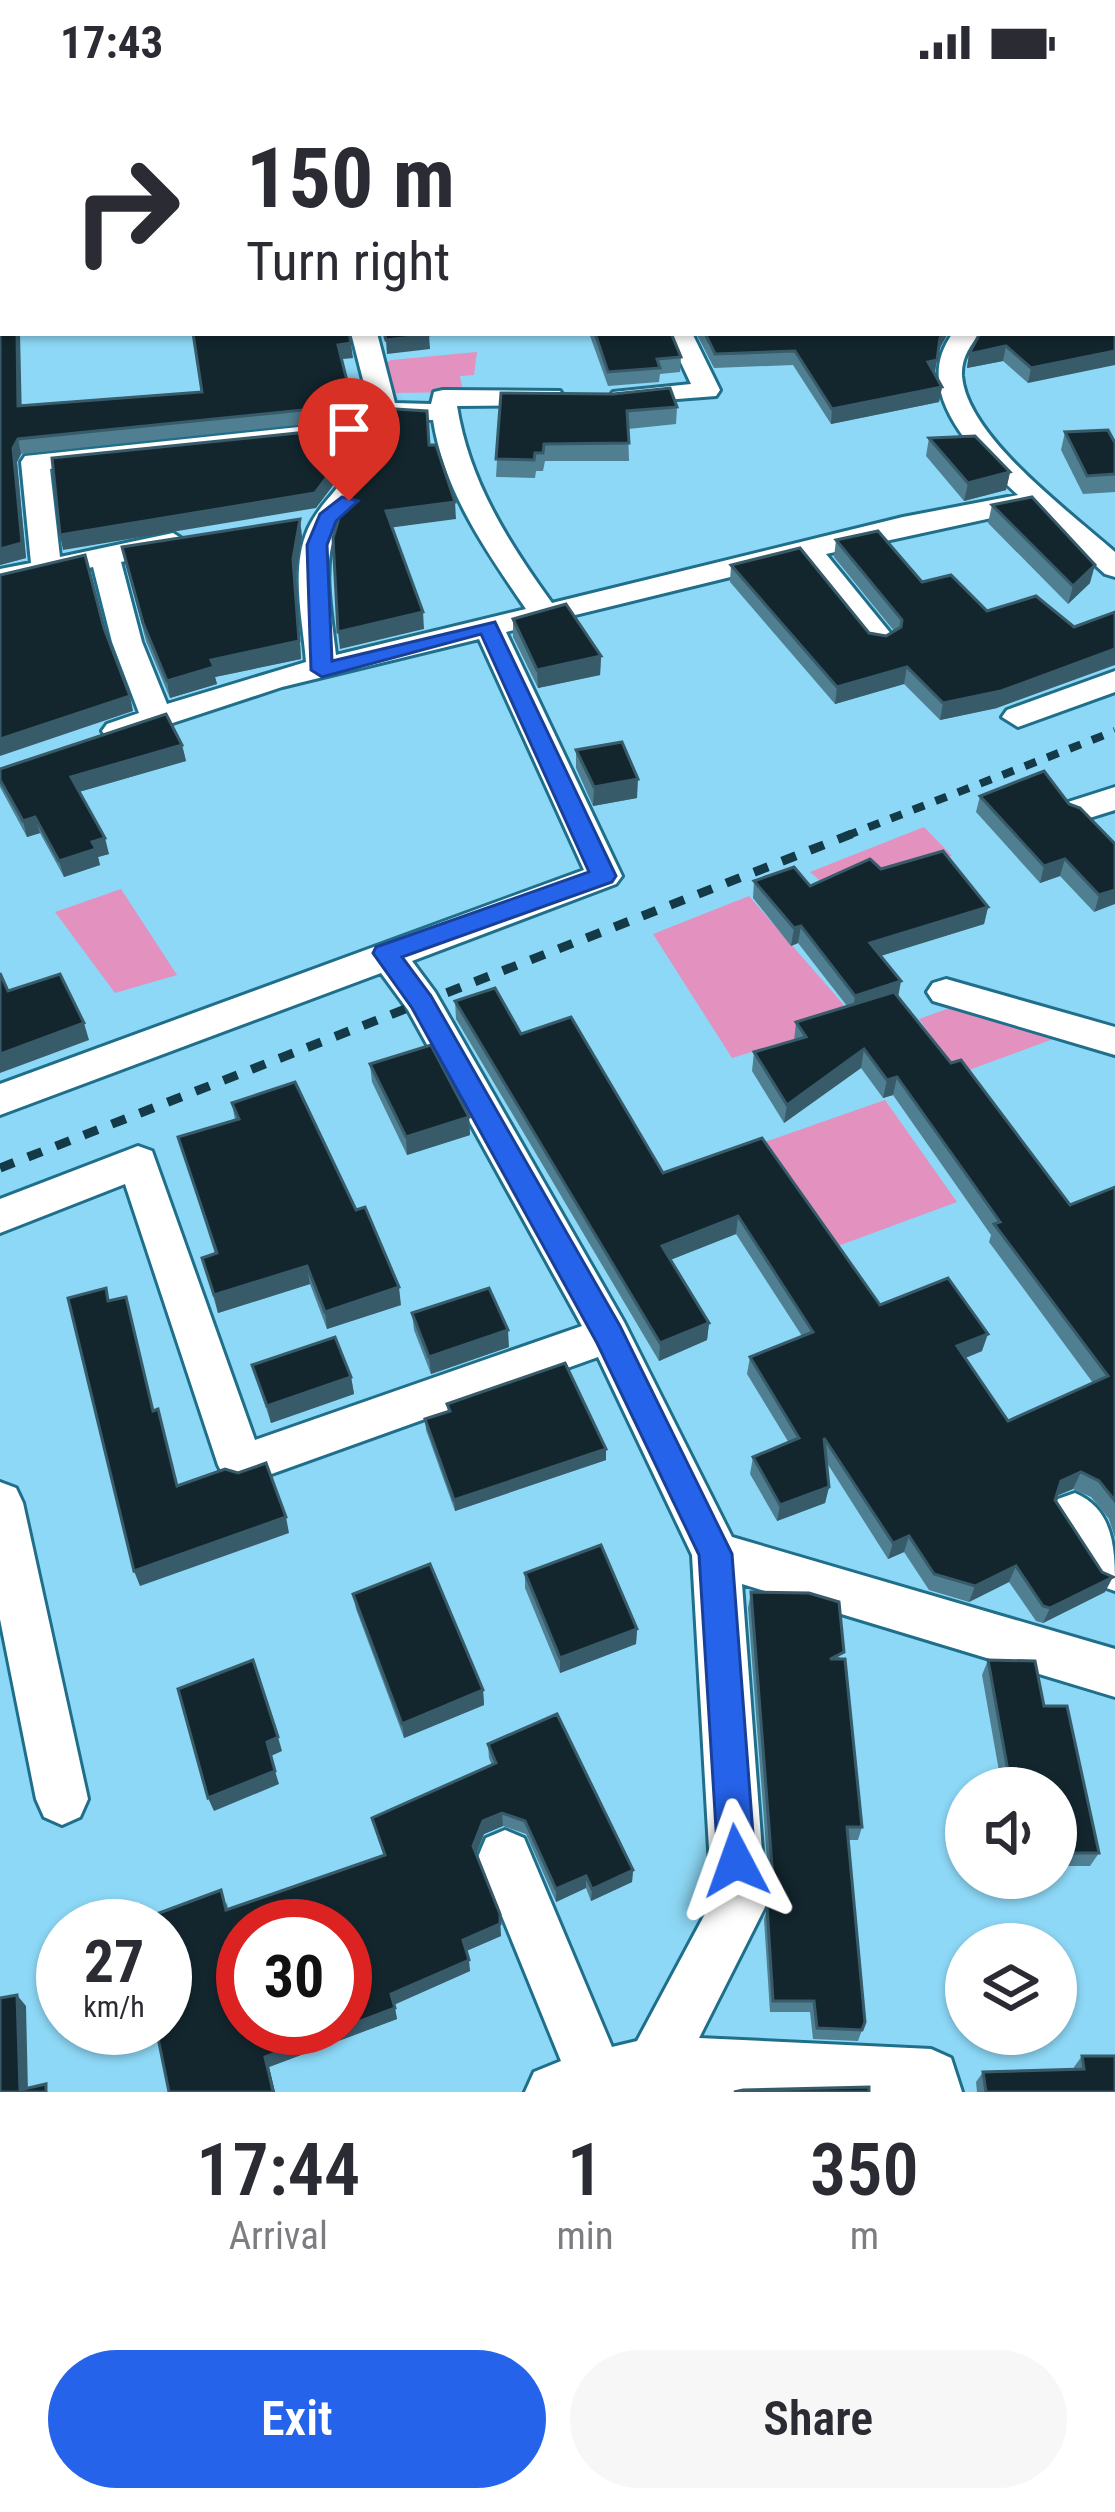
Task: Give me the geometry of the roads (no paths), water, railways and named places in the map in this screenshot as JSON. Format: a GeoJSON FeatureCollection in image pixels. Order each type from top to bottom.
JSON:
{"type":"FeatureCollection","features":[{"type":"Feature","properties":{"kind":"street"},"geometry":{"type":"LineString","coordinates":[[365,336],[384,411],[444,413]]}},
{"type":"Feature","properties":{"kind":"street"},"geometry":{"type":"LineString","coordinates":[[965,336],[949,359],[950,386],[969,421],[1037,500],[1115,568]]}},
{"type":"Feature","properties":{"kind":"street"},"geometry":{"type":"LineString","coordinates":[[544,612],[485,530],[461,482],[442,398],[613,399],[707,390],[682,337]]}},
{"type":"Feature","properties":{"kind":"street"},"geometry":{"type":"LineString","coordinates":[[46,567],[34,462],[364,428],[368,458],[360,483],[327,519],[317,545],[322,670]]}},
{"type":"Feature","properties":{"kind":"street"},"geometry":{"type":"LineString","coordinates":[[89,741],[272,680],[903,526],[1037,500]]}},
{"type":"Feature","properties":{"kind":"street"},"geometry":{"type":"LineString","coordinates":[[287,525],[327,519]]}},
{"type":"Feature","properties":{"kind":"street"},"geometry":{"type":"LineString","coordinates":[[0,578],[207,536]]}},
{"type":"Feature","properties":{"kind":"street"},"geometry":{"type":"LineString","coordinates":[[808,551],[881,640]]}},
{"type":"Feature","properties":{"kind":"street"},"geometry":{"type":"LineString","coordinates":[[104,554],[127,642],[157,718]]}},
{"type":"Feature","properties":{"kind":"street"},"geometry":{"type":"LineString","coordinates":[[0,1100],[386,953],[604,876],[488,626]]}},
{"type":"Feature","properties":{"kind":"street"},"geometry":{"type":"LineString","coordinates":[[1018,718],[1115,681]]}},
{"type":"Feature","properties":{"kind":"street"},"geometry":{"type":"LineString","coordinates":[[1080,810],[1115,798]]}},
{"type":"Feature","properties":{"kind":"street"},"geometry":{"type":"LineString","coordinates":[[386,953],[422,1002],[609,1335],[716,1554],[739,1905],[655,2064]]}},
{"type":"Feature","properties":{"kind":"street"},"geometry":{"type":"LineString","coordinates":[[946,992],[1115,1041]]}},
{"type":"Feature","properties":{"kind":"street"},"geometry":{"type":"LineString","coordinates":[[0,1216],[138,1162],[241,1465],[609,1335]]}},
{"type":"Feature","properties":{"kind":"street"},"geometry":{"type":"LineString","coordinates":[[0,1503],[62,1799]]}},
{"type":"Feature","properties":{"kind":"street"},"geometry":{"type":"LineString","coordinates":[[1075,1514],[1115,1569]]}},
{"type":"Feature","properties":{"kind":"street"},"geometry":{"type":"LineString","coordinates":[[716,1554],[1115,1673]]}},
{"type":"Feature","properties":{"kind":"street"},"geometry":{"type":"LineString","coordinates":[[505,1858],[575,2086],[655,2064],[932,2078],[934,2092]]}},
{"type":"Feature","properties":{"kind":"railway"},"geometry":{"type":"LineString","coordinates":[[846,836],[1115,731]]}},
{"type":"Feature","properties":{"kind":"railway"},"geometry":{"type":"LineString","coordinates":[[0,1168],[854,833]]}}]}
